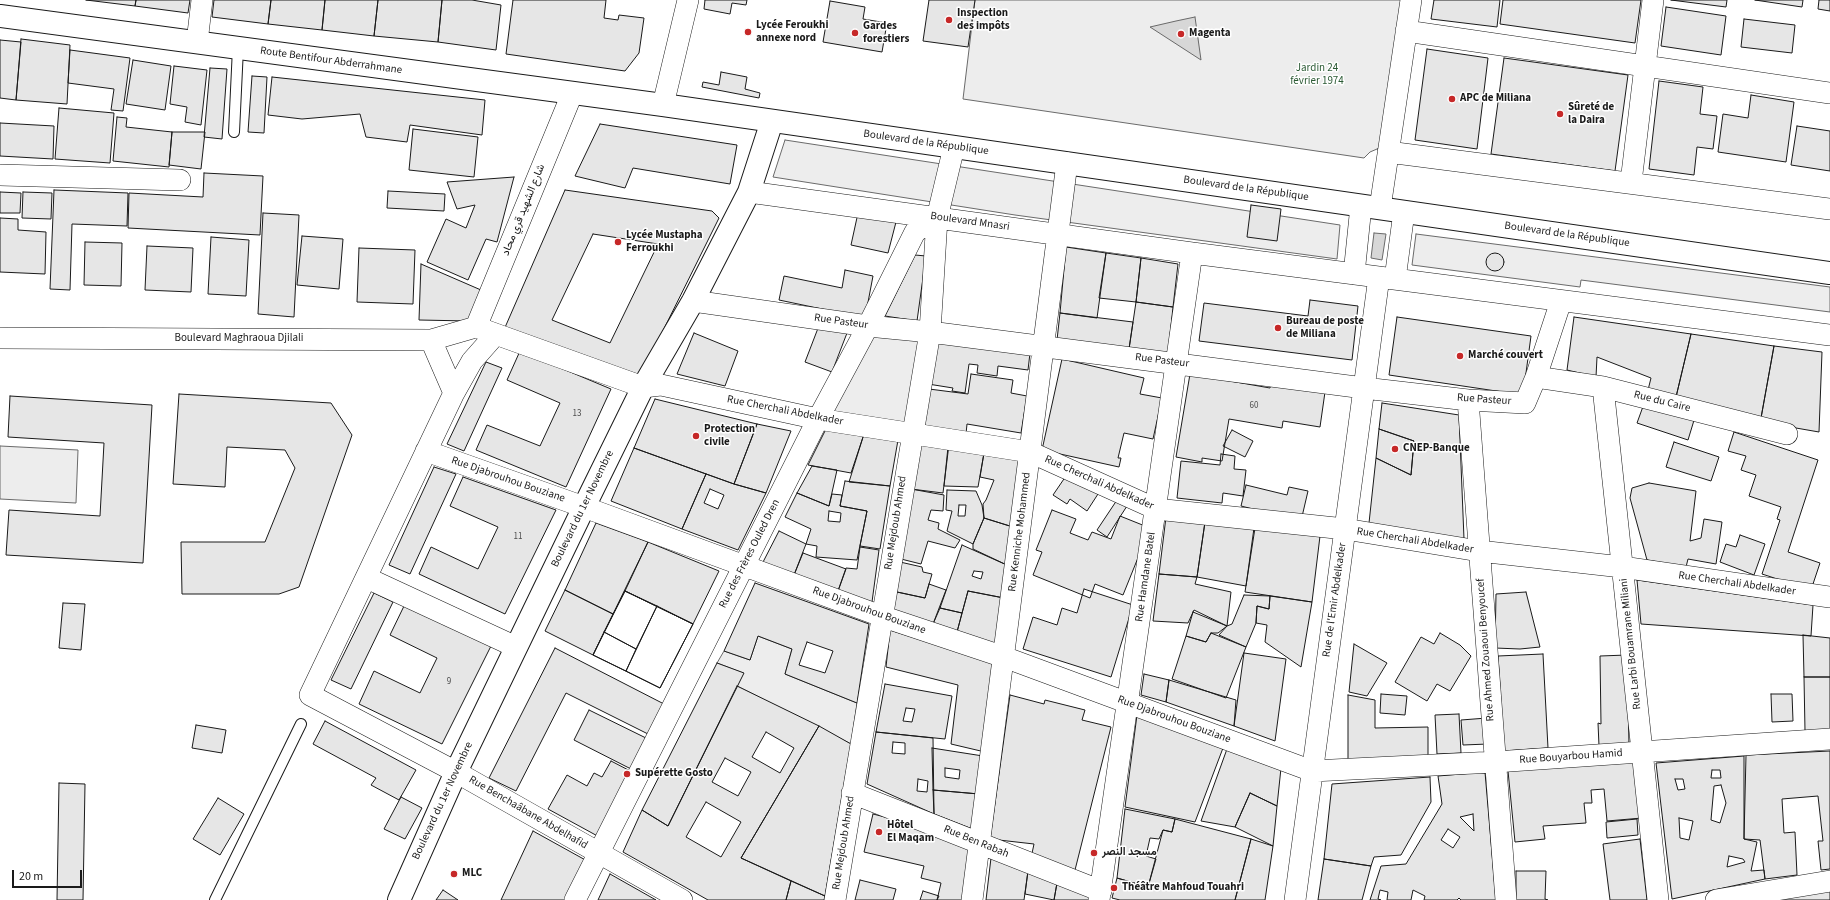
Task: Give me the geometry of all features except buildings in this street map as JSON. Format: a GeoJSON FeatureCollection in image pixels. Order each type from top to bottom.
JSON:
{"type":"FeatureCollection","features":[{"type":"Feature","properties":{"kind":"main road","name":"Route Bentifour Abderrahmane"},"geometry":{"type":"LineString","coordinates":[[0,16],[572,94],[663,105]]}},
{"type":"Feature","properties":{"kind":"main road","name":"Boulevard de la République"},"geometry":{"type":"LineString","coordinates":[[663,105],[1830,273]]}},
{"type":"Feature","properties":{"kind":"main road","name":"Boulevard du 1er Novembre"},"geometry":{"type":"LineString","coordinates":[[398,900],[456,772],[584,507],[643,388],[693,301],[749,192],[772,120]]}},
{"type":"Feature","properties":{"kind":"street"},"geometry":{"type":"LineString","coordinates":[[197,42],[202,0]]}},
{"type":"Feature","properties":{"kind":"street"},"geometry":{"type":"LineString","coordinates":[[663,105],[688,0]]}},
{"type":"Feature","properties":{"kind":"street"},"geometry":{"type":"LineString","coordinates":[[1354,274],[1371,207],[1388,152],[1411,0]]}},
{"type":"Feature","properties":{"kind":"street"},"geometry":{"type":"LineString","coordinates":[[1631,182],[1644,64],[1653,0]]}},
{"type":"Feature","properties":{"kind":"street"},"geometry":{"type":"LineString","coordinates":[[1406,31],[1644,64],[1830,92]]}},
{"type":"Feature","properties":{"kind":"street","name":"شارع الشهيد قري محاد"},"geometry":{"type":"LineString","coordinates":[[476,327],[572,94]]}},
{"type":"Feature","properties":{"kind":"street","name":"Rue Mejdoub Ahmed"},"geometry":{"type":"LineString","coordinates":[[835,900],[881,616],[930,332],[937,218],[954,147]]}},
{"type":"Feature","properties":{"kind":"street"},"geometry":{"type":"LineString","coordinates":[[1388,152],[1631,182],[1830,209]]}},
{"type":"Feature","properties":{"kind":"street","name":"Rue Kenniche Mohammed"},"geometry":{"type":"LineString","coordinates":[[972,900],[1067,163]]}},
{"type":"Feature","properties":{"kind":"street"},"geometry":{"type":"LineString","coordinates":[[0,175],[180,180]]}},
{"type":"Feature","properties":{"kind":"street","name":"Boulevard Mnasri"},"geometry":{"type":"LineString","coordinates":[[749,192],[1192,253],[1830,335]]}},
{"type":"Feature","properties":{"kind":"street","name":"Rue de l'Emir Abdelkader"},"geometry":{"type":"LineString","coordinates":[[1295,900],[1364,388],[1387,278],[1404,212]]}},
{"type":"Feature","properties":{"kind":"street","name":"Rue des Frères Ouled Dren"},"geometry":{"type":"LineString","coordinates":[[575,900],[743,566],[818,419],[868,326],[915,232],[937,218]]}},
{"type":"Feature","properties":{"kind":"street","name":"Rue Hamdane Batel"},"geometry":{"type":"LineString","coordinates":[[1100,895],[1192,253]]}},
{"type":"Feature","properties":{"kind":"street","name":"Rue Pasteur"},"geometry":{"type":"LineString","coordinates":[[693,301],[868,326],[1044,346],[1364,388],[1468,400],[1525,403],[1536,377],[1561,301]]}},
{"type":"Feature","properties":{"kind":"street"},"geometry":{"type":"LineString","coordinates":[[476,327],[643,388]]}},
{"type":"Feature","properties":{"kind":"street","name":"Boulevard Maghraoua Djilali"},"geometry":{"type":"LineString","coordinates":[[0,338],[431,340],[476,327]]}},
{"type":"Feature","properties":{"kind":"street"},"geometry":{"type":"LineString","coordinates":[[495,335],[472,361],[454,393],[367,578],[516,647]]}},
{"type":"Feature","properties":{"kind":"street"},"geometry":{"type":"LineString","coordinates":[[431,340],[454,393]]}},
{"type":"Feature","properties":{"kind":"street","name":"Rue du Caire"},"geometry":{"type":"LineString","coordinates":[[1536,377],[1603,387],[1787,434]]}},
{"type":"Feature","properties":{"kind":"street","name":"Rue Cherchali Abdelkader"},"geometry":{"type":"LineString","coordinates":[[643,388],[661,384],[818,419],[912,432],[1030,452],[1156,508],[1345,529],[1479,551],[1622,567],[1830,597]]}},
{"type":"Feature","properties":{"kind":"street","name":"Rue Larbi Bouamrane Miliani"},"geometry":{"type":"LineString","coordinates":[[1603,387],[1658,900]]}},
{"type":"Feature","properties":{"kind":"street","name":"Rue Ahmed Zouaoui Benyoucef"},"geometry":{"type":"LineString","coordinates":[[1468,400],[1494,762],[1506,900]]}},
{"type":"Feature","properties":{"kind":"street","name":"Rue Djabrouhou Bouziane"},"geometry":{"type":"LineString","coordinates":[[426,451],[584,507],[881,616],[1004,657],[1312,771]]}},
{"type":"Feature","properties":{"kind":"street","name":"Rue Benchaâbane Abdelhafid"},"geometry":{"type":"LineString","coordinates":[[367,578],[310,695],[456,772],[682,900]]}},
{"type":"Feature","properties":{"kind":"street","name":"Rue Bouyarbou Hamid"},"geometry":{"type":"LineString","coordinates":[[1312,771],[1494,762],[1830,739]]}},
{"type":"Feature","properties":{"kind":"street","name":"Rue Ben Rabah"},"geometry":{"type":"LineString","coordinates":[[852,793],[980,844],[1100,895]]}},
{"type":"Feature","properties":{"kind":"street"},"geometry":{"type":"LineString","coordinates":[[1716,900],[1830,881]]}},
{"type":"Feature","properties":{"kind":"lane"},"geometry":{"type":"LineString","coordinates":[[234,132],[238,48]]}},
{"type":"Feature","properties":{"kind":"lane"},"geometry":{"type":"LineString","coordinates":[[215,900],[301,724]]}},
{"type":"Feature","properties":{"kind":"shaded area","name":"Jardin 24 février 1974"},"geometry":{"type":"Polygon","coordinates":[[[975,0],[1405,0],[1384,146],[1370,152],[1364,158],[963,99],[975,0]]]}},
{"type":"Feature","properties":{"kind":"shaded area"},"geometry":{"type":"Polygon","coordinates":[[[1195,17],[1201,60],[1150,27],[1176,21],[1195,17]]]}},
{"type":"Feature","properties":{"kind":"shaded area"},"geometry":{"type":"Polygon","coordinates":[[[785,140],[1340,225],[1337,259],[1015,215],[773,177],[785,140]]]}},
{"type":"Feature","properties":{"kind":"shaded area"},"geometry":{"type":"Polygon","coordinates":[[[1374,233],[1386,234],[1382,260],[1371,258],[1374,233]]]}},
{"type":"Feature","properties":{"kind":"shaded area"},"geometry":{"type":"Polygon","coordinates":[[[1416,234],[1830,287],[1830,312],[1581,280],[1580,287],[1412,265],[1416,234]]]}},
{"type":"Feature","properties":{"kind":"shaded area"},"geometry":{"type":"Polygon","coordinates":[[[870,333],[922,340],[907,423],[830,411],[870,333]]]}},
{"type":"Feature","properties":{"kind":"shaded area"},"geometry":{"type":"Polygon","coordinates":[[[0,446],[78,450],[76,503],[0,499],[0,446]]]}},
{"type":"Feature","properties":{"kind":"shaded area"},"geometry":{"type":"Polygon","coordinates":[[[758,636],[792,649],[785,674],[857,703],[851,744],[737,686],[743,673],[717,663],[724,651],[750,660],[758,636]]]}},
{"type":"Feature","properties":{"kind":"place","name":"Inspection des impôts"},"geometry":{"type":"Point","coordinates":[949,20]}},
{"type":"Feature","properties":{"kind":"place","name":"Lycée Feroukhi annexe nord"},"geometry":{"type":"Point","coordinates":[748,32]}},
{"type":"Feature","properties":{"kind":"place","name":"Gardes forestiers"},"geometry":{"type":"Point","coordinates":[855,33]}},
{"type":"Feature","properties":{"kind":"place","name":"Magenta"},"geometry":{"type":"Point","coordinates":[1181,34]}},
{"type":"Feature","properties":{"kind":"place","name":"APC de Miliana"},"geometry":{"type":"Point","coordinates":[1452,99]}},
{"type":"Feature","properties":{"kind":"place","name":"Sûreté de la Daira"},"geometry":{"type":"Point","coordinates":[1560,114]}},
{"type":"Feature","properties":{"kind":"place","name":"Lycée Mustapha Ferroukhi"},"geometry":{"type":"Point","coordinates":[618,242]}},
{"type":"Feature","properties":{"kind":"place","name":"Bureau de poste de Miliana"},"geometry":{"type":"Point","coordinates":[1278,328]}},
{"type":"Feature","properties":{"kind":"place","name":"Marché couvert"},"geometry":{"type":"Point","coordinates":[1460,356]}},
{"type":"Feature","properties":{"kind":"place","name":"Protection civile"},"geometry":{"type":"Point","coordinates":[696,436]}},
{"type":"Feature","properties":{"kind":"place","name":"CNEP-Banque"},"geometry":{"type":"Point","coordinates":[1395,449]}},
{"type":"Feature","properties":{"kind":"place","name":"Supérette Gosto"},"geometry":{"type":"Point","coordinates":[627,774]}},
{"type":"Feature","properties":{"kind":"place","name":"Hôtel El Maqam"},"geometry":{"type":"Point","coordinates":[879,832]}},
{"type":"Feature","properties":{"kind":"place","name":"مسجد النصر"},"geometry":{"type":"Point","coordinates":[1094,853]}},
{"type":"Feature","properties":{"kind":"place","name":"MLC"},"geometry":{"type":"Point","coordinates":[454,874]}},
{"type":"Feature","properties":{"kind":"place","name":"Théâtre Mahfoud Touahri"},"geometry":{"type":"Point","coordinates":[1114,888]}}]}
